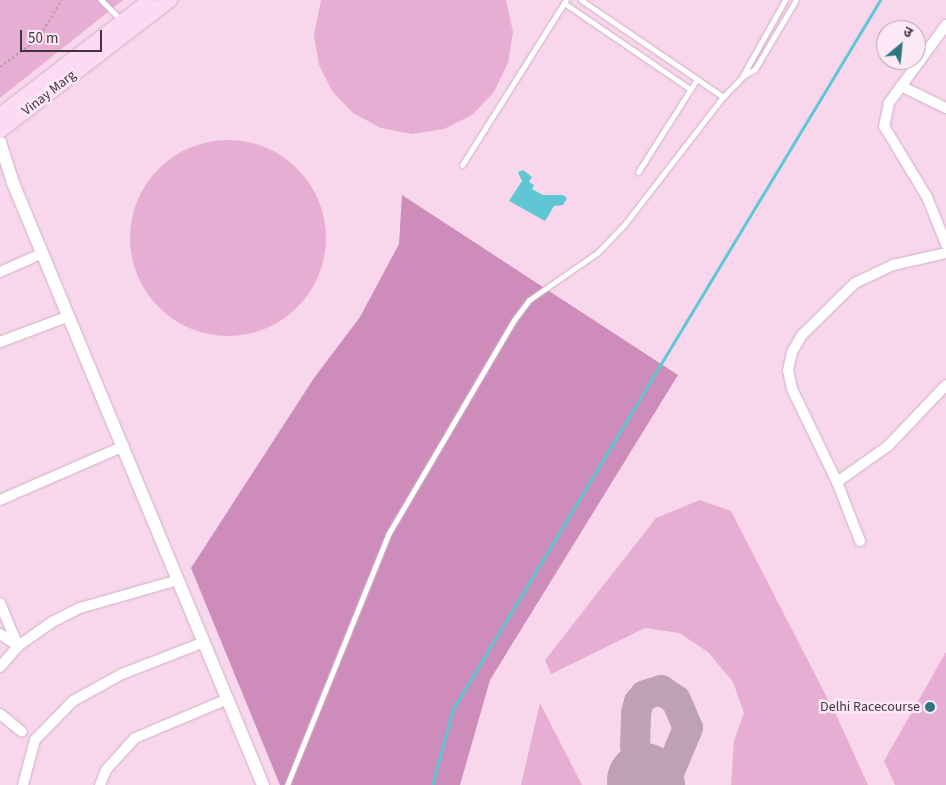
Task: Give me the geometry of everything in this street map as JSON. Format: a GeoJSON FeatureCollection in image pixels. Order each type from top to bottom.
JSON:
{"type":"FeatureCollection","features":[{"type":"Feature","properties":{"kind":"main road","name":"Vinay Marg"},"geometry":{"type":"LineString","coordinates":[[0,115],[150,0]]}},
{"type":"Feature","properties":{"kind":"main road","name":"Vinay Marg"},"geometry":{"type":"LineString","coordinates":[[0,131],[170,0]]}},
{"type":"Feature","properties":{"kind":"street"},"geometry":{"type":"LineString","coordinates":[[946,25],[889,103],[884,126],[926,197],[946,244]]}},
{"type":"Feature","properties":{"kind":"street"},"geometry":{"type":"LineString","coordinates":[[901,86],[946,108]]}},
{"type":"Feature","properties":{"kind":"street"},"geometry":{"type":"LineString","coordinates":[[0,142],[43,253],[263,785]]}},
{"type":"Feature","properties":{"kind":"street"},"geometry":{"type":"LineString","coordinates":[[0,272],[43,253]]}},
{"type":"Feature","properties":{"kind":"street"},"geometry":{"type":"LineString","coordinates":[[860,541],[836,482],[792,389],[788,370],[792,352],[802,335],[855,283],[893,265],[946,254]]}},
{"type":"Feature","properties":{"kind":"street"},"geometry":{"type":"LineString","coordinates":[[0,342],[69,316]]}},
{"type":"Feature","properties":{"kind":"street"},"geometry":{"type":"LineString","coordinates":[[836,482],[888,446],[946,385]]}},
{"type":"Feature","properties":{"kind":"street"},"geometry":{"type":"LineString","coordinates":[[0,500],[124,446]]}},
{"type":"Feature","properties":{"kind":"street"},"geometry":{"type":"LineString","coordinates":[[0,667],[18,646],[52,622],[80,608],[178,580]]}},
{"type":"Feature","properties":{"kind":"street"},"geometry":{"type":"LineString","coordinates":[[0,603],[18,646]]}},
{"type":"Feature","properties":{"kind":"street"},"geometry":{"type":"LineString","coordinates":[[0,634],[18,646]]}},
{"type":"Feature","properties":{"kind":"street"},"geometry":{"type":"LineString","coordinates":[[23,785],[35,740],[73,701],[122,674],[204,642]]}},
{"type":"Feature","properties":{"kind":"street"},"geometry":{"type":"LineString","coordinates":[[100,785],[106,770],[135,738],[228,699]]}},
{"type":"Feature","properties":{"kind":"street"},"geometry":{"type":"LineString","coordinates":[[0,714],[22,732]]}},
{"type":"Feature","properties":{"kind":"lane"},"geometry":{"type":"LineString","coordinates":[[101,0],[123,21]]}},
{"type":"Feature","properties":{"kind":"lane"},"geometry":{"type":"LineString","coordinates":[[581,0],[723,97]]}},
{"type":"Feature","properties":{"kind":"lane"},"geometry":{"type":"LineString","coordinates":[[287,785],[389,533],[514,320],[529,300],[598,253],[624,225],[723,97],[743,76],[785,0]]}},
{"type":"Feature","properties":{"kind":"lane"},"geometry":{"type":"LineString","coordinates":[[743,76],[755,70],[796,0]]}},
{"type":"Feature","properties":{"kind":"lane"},"geometry":{"type":"LineString","coordinates":[[462,165],[565,1],[690,89]]}},
{"type":"Feature","properties":{"kind":"lane"},"geometry":{"type":"LineString","coordinates":[[638,172],[697,79]]}},
{"type":"Feature","properties":{"kind":"path"},"geometry":{"type":"LineString","coordinates":[[0,67],[38,39],[62,0]]}},
{"type":"Feature","properties":{"kind":"shaded area"},"geometry":{"type":"Polygon","coordinates":[[[0,0],[123,0],[0,98],[0,0]]]}},
{"type":"Feature","properties":{"kind":"shaded area"},"geometry":{"type":"Polygon","coordinates":[[[321,0],[506,0],[513,32],[508,63],[494,92],[472,115],[444,129],[412,134],[381,128],[353,113],[332,91],[319,65],[314,35],[321,0]]]}},
{"type":"Feature","properties":{"kind":"shaded area"},"geometry":{"type":"Polygon","coordinates":[[[218,140],[238,140],[257,144],[274,151],[283,156],[304,176],[319,200],[326,228],[326,248],[319,276],[310,293],[290,314],[274,325],[257,332],[238,336],[218,336],[190,329],[173,320],[146,293],[134,267],[130,248],[130,228],[137,200],[146,183],[173,156],[199,144],[218,140]]]}},
{"type":"Feature","properties":{"kind":"shaded area"},"geometry":{"type":"Polygon","coordinates":[[[402,195],[678,375],[490,680],[460,785],[280,785],[191,568],[314,378],[360,317],[399,244],[402,195]]]}},
{"type":"Feature","properties":{"kind":"shaded area"},"geometry":{"type":"Polygon","coordinates":[[[700,500],[731,511],[838,719],[868,785],[731,785],[734,741],[744,713],[733,682],[708,652],[679,633],[645,628],[551,674],[545,660],[656,518],[700,500]]]}},
{"type":"Feature","properties":{"kind":"shaded area","name":"Delhi Racecourse"},"geometry":{"type":"Polygon","coordinates":[[[946,652],[946,785],[895,785],[884,761],[946,652]]]}},
{"type":"Feature","properties":{"kind":"shaded area"},"geometry":{"type":"Polygon","coordinates":[[[540,703],[582,785],[521,785],[540,703]]]}},
{"type":"Feature","properties":{"kind":"water"},"geometry":{"type":"Polygon","coordinates":[[[523,170],[532,177],[529,182],[534,185],[532,189],[543,195],[563,195],[567,198],[563,205],[554,206],[545,221],[509,201],[522,181],[518,172],[523,170]]]}},
{"type":"Feature","properties":{"kind":"waterway"},"geometry":{"type":"LineString","coordinates":[[432,785],[453,709],[880,0]]}},
{"type":"Feature","properties":{"kind":"taxiway"},"geometry":{"type":"LineString","coordinates":[[644,780],[635,746],[636,713],[639,702],[645,695],[661,690],[676,700],[688,728],[664,785]]}},
{"type":"Feature","properties":{"kind":"runway"},"geometry":{"type":"LineString","coordinates":[[644,780],[647,785]]}},
{"type":"Feature","properties":{"kind":"place","name":"Delhi Racecourse"},"geometry":{"type":"Point","coordinates":[930,707]}}]}
